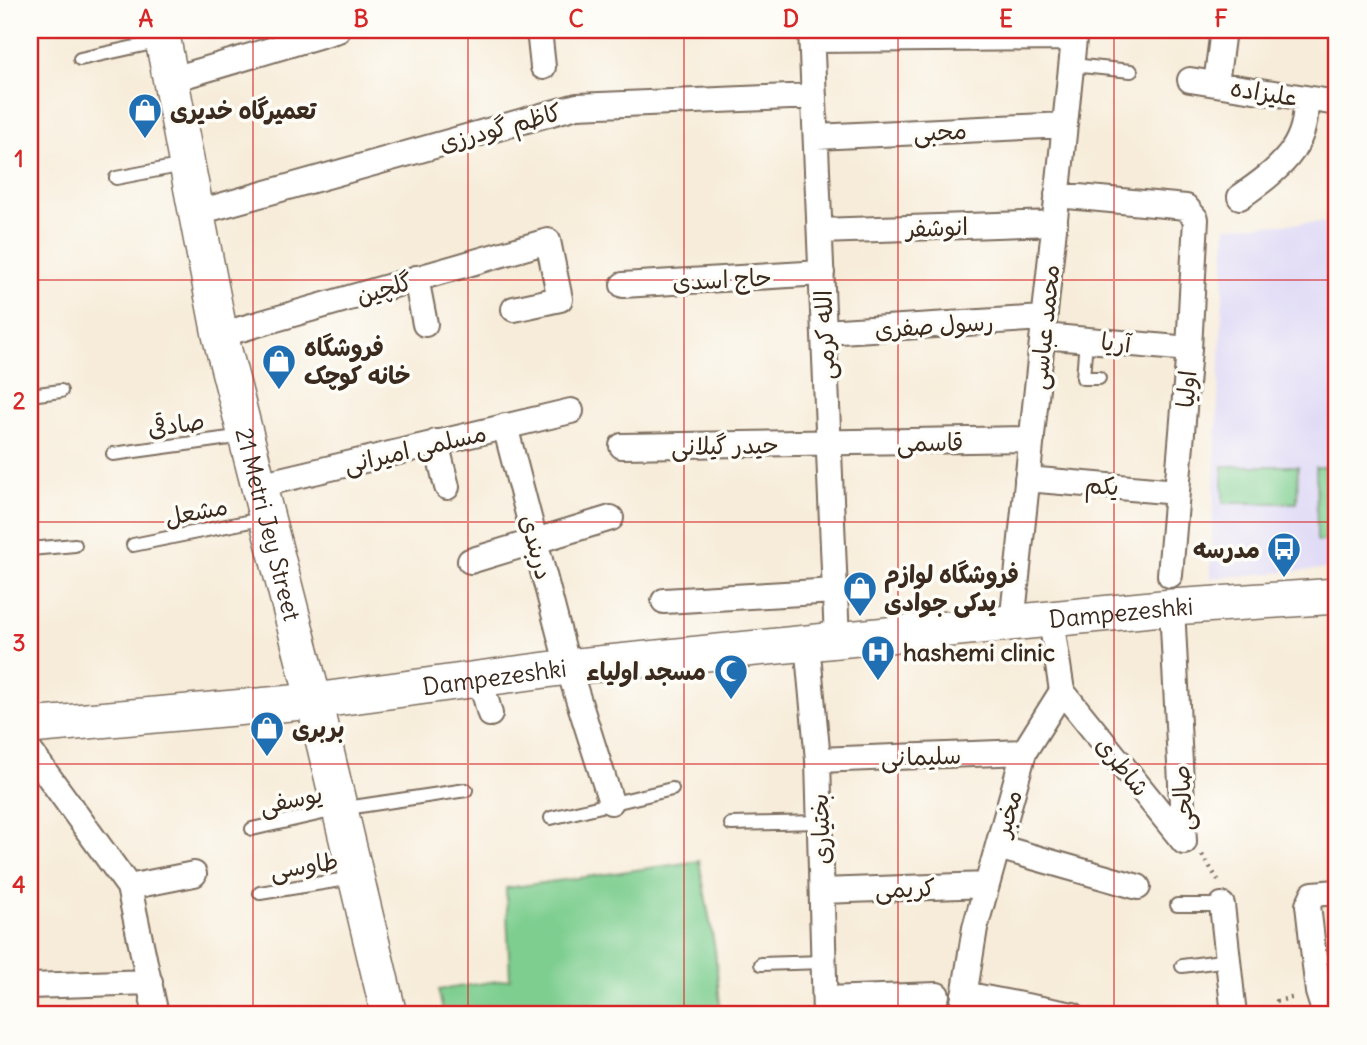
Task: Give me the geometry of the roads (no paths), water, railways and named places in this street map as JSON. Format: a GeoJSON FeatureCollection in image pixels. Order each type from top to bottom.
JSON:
{"type":"FeatureCollection","features":[{"type":"Feature","properties":{"kind":"main road","name":"21 Metri Jey Street"},"geometry":{"type":"LineString","coordinates":[[162,35],[220,335],[314,701],[389,1015]]}},
{"type":"Feature","properties":{"kind":"main road","name":"Dampezeshki"},"geometry":{"type":"LineString","coordinates":[[30,726],[314,701],[568,667],[1051,620],[1171,591],[1337,596]]}},
{"type":"Feature","properties":{"kind":"street"},"geometry":{"type":"LineString","coordinates":[[170,80],[338,30]]}},
{"type":"Feature","properties":{"kind":"street"},"geometry":{"type":"LineString","coordinates":[[539,30],[543,67]]}},
{"type":"Feature","properties":{"kind":"street"},"geometry":{"type":"LineString","coordinates":[[1216,84],[1223,30]]}},
{"type":"Feature","properties":{"kind":"street"},"geometry":{"type":"LineString","coordinates":[[812,35],[1075,34]]}},
{"type":"Feature","properties":{"kind":"street","name":"محمد عباسی"},"geometry":{"type":"LineString","coordinates":[[1012,624],[1075,34]]}},
{"type":"Feature","properties":{"kind":"street","name":"الله کرمی"},"geometry":{"type":"LineString","coordinates":[[812,35],[835,591],[822,641]]}},
{"type":"Feature","properties":{"kind":"street","name":"علیزاده"},"geometry":{"type":"LineString","coordinates":[[1190,80],[1337,103]]}},
{"type":"Feature","properties":{"kind":"street","name":"کاظم گودرزی"},"geometry":{"type":"LineString","coordinates":[[195,213],[577,106],[814,96]]}},
{"type":"Feature","properties":{"kind":"street"},"geometry":{"type":"LineString","coordinates":[[1240,197],[1274,170],[1302,138],[1307,117],[1305,98]]}},
{"type":"Feature","properties":{"kind":"street","name":"محبی"},"geometry":{"type":"LineString","coordinates":[[816,136],[1065,125]]}},
{"type":"Feature","properties":{"kind":"street","name":"اولیا"},"geometry":{"type":"LineString","coordinates":[[1057,195],[1186,207],[1193,212],[1197,229],[1171,591]]}},
{"type":"Feature","properties":{"kind":"street","name":"انوشفر"},"geometry":{"type":"LineString","coordinates":[[820,231],[1055,223]]}},
{"type":"Feature","properties":{"kind":"street","name":"گلچین"},"geometry":{"type":"LineString","coordinates":[[220,335],[548,241],[560,299],[514,309]]}},
{"type":"Feature","properties":{"kind":"street","name":"حاج اسدی"},"geometry":{"type":"LineString","coordinates":[[622,285],[822,273]]}},
{"type":"Feature","properties":{"kind":"street"},"geometry":{"type":"LineString","coordinates":[[416,278],[425,324]]}},
{"type":"Feature","properties":{"kind":"street","name":"آریا"},"geometry":{"type":"LineString","coordinates":[[1043,327],[1086,339],[1189,349]]}},
{"type":"Feature","properties":{"kind":"street","name":"رسول صفری"},"geometry":{"type":"LineString","coordinates":[[824,332],[1043,327]]}},
{"type":"Feature","properties":{"kind":"street","name":"مسلمی امیرانی"},"geometry":{"type":"LineString","coordinates":[[263,501],[436,442],[571,411]]}},
{"type":"Feature","properties":{"kind":"street","name":"دربندی"},"geometry":{"type":"LineString","coordinates":[[505,426],[568,667],[611,802]]}},
{"type":"Feature","properties":{"kind":"street","name":"قاسمی"},"geometry":{"type":"LineString","coordinates":[[829,444],[1031,439]]}},
{"type":"Feature","properties":{"kind":"street"},"geometry":{"type":"LineString","coordinates":[[436,442],[447,486]]}},
{"type":"Feature","properties":{"kind":"street","name":"حیدر گیلانی"},"geometry":{"type":"LineString","coordinates":[[622,446],[829,444]]}},
{"type":"Feature","properties":{"kind":"street","name":"یکم"},"geometry":{"type":"LineString","coordinates":[[1027,479],[1177,492]]}},
{"type":"Feature","properties":{"kind":"street"},"geometry":{"type":"LineString","coordinates":[[470,561],[611,518]]}},
{"type":"Feature","properties":{"kind":"street"},"geometry":{"type":"LineString","coordinates":[[664,601],[835,591]]}},
{"type":"Feature","properties":{"kind":"street","name":"صالحی"},"geometry":{"type":"LineString","coordinates":[[1171,591],[1184,842]]}},
{"type":"Feature","properties":{"kind":"street"},"geometry":{"type":"LineString","coordinates":[[1051,620],[1062,691]]}},
{"type":"Feature","properties":{"kind":"street","name":"بختیاری"},"geometry":{"type":"LineString","coordinates":[[822,641],[818,760],[825,1007]]}},
{"type":"Feature","properties":{"kind":"street"},"geometry":{"type":"LineString","coordinates":[[480,678],[490,714]]}},
{"type":"Feature","properties":{"kind":"street","name":"شاطری"},"geometry":{"type":"LineString","coordinates":[[1062,691],[1184,842]]}},
{"type":"Feature","properties":{"kind":"street","name":"مخبر"},"geometry":{"type":"LineString","coordinates":[[962,1005],[975,928],[1024,752],[1062,691]]}},
{"type":"Feature","properties":{"kind":"street"},"geometry":{"type":"LineString","coordinates":[[30,751],[129,887],[156,1015]]}},
{"type":"Feature","properties":{"kind":"street","name":"سلیمانی"},"geometry":{"type":"LineString","coordinates":[[818,760],[1024,752]]}},
{"type":"Feature","properties":{"kind":"street"},"geometry":{"type":"LineString","coordinates":[[998,847],[1138,887]]}},
{"type":"Feature","properties":{"kind":"street"},"geometry":{"type":"LineString","coordinates":[[129,887],[194,874]]}},
{"type":"Feature","properties":{"kind":"street","name":"کریمی"},"geometry":{"type":"LineString","coordinates":[[822,891],[987,885]]}},
{"type":"Feature","properties":{"kind":"street"},"geometry":{"type":"LineString","coordinates":[[1327,1006],[1309,897],[1313,894],[1337,892]]}},
{"type":"Feature","properties":{"kind":"street"},"geometry":{"type":"LineString","coordinates":[[1222,905],[1234,1015]]}},
{"type":"Feature","properties":{"kind":"street"},"geometry":{"type":"LineString","coordinates":[[30,986],[150,982]]}},
{"type":"Feature","properties":{"kind":"street"},"geometry":{"type":"LineString","coordinates":[[825,1007],[937,995]]}},
{"type":"Feature","properties":{"kind":"street"},"geometry":{"type":"LineString","coordinates":[[962,1005],[1073,1015]]}},
{"type":"Feature","properties":{"kind":"lane"},"geometry":{"type":"LineString","coordinates":[[80,59],[162,35]]}},
{"type":"Feature","properties":{"kind":"lane"},"geometry":{"type":"LineString","coordinates":[[1072,65],[1131,71]]}},
{"type":"Feature","properties":{"kind":"lane"},"geometry":{"type":"LineString","coordinates":[[116,178],[186,164]]}},
{"type":"Feature","properties":{"kind":"lane"},"geometry":{"type":"LineString","coordinates":[[1086,339],[1083,378],[1100,378]]}},
{"type":"Feature","properties":{"kind":"lane"},"geometry":{"type":"LineString","coordinates":[[30,395],[61,391]]}},
{"type":"Feature","properties":{"kind":"lane","name":"صادقی"},"geometry":{"type":"LineString","coordinates":[[113,454],[245,436]]}},
{"type":"Feature","properties":{"kind":"lane","name":"مشعل"},"geometry":{"type":"LineString","coordinates":[[133,545],[263,501]]}},
{"type":"Feature","properties":{"kind":"lane"},"geometry":{"type":"LineString","coordinates":[[30,549],[75,545]]}},
{"type":"Feature","properties":{"kind":"lane"},"geometry":{"type":"LineString","coordinates":[[551,818],[672,789]]}},
{"type":"Feature","properties":{"kind":"lane","name":"یوسفی"},"geometry":{"type":"LineString","coordinates":[[252,829],[340,809],[466,790]]}},
{"type":"Feature","properties":{"kind":"lane"},"geometry":{"type":"LineString","coordinates":[[731,824],[820,822]]}},
{"type":"Feature","properties":{"kind":"lane","name":"طاوسی"},"geometry":{"type":"LineString","coordinates":[[260,894],[356,877]]}},
{"type":"Feature","properties":{"kind":"lane"},"geometry":{"type":"LineString","coordinates":[[1177,905],[1222,905]]}},
{"type":"Feature","properties":{"kind":"lane"},"geometry":{"type":"LineString","coordinates":[[1182,966],[1229,960]]}},
{"type":"Feature","properties":{"kind":"lane"},"geometry":{"type":"LineString","coordinates":[[761,964],[823,962]]}},
{"type":"Feature","properties":{"kind":"place","name":"تعمیرگاه خدیری"},"geometry":{"type":"Point","coordinates":[145,140]}},
{"type":"Feature","properties":{"kind":"place","name":"فروشگاه خانه کوچک"},"geometry":{"type":"Point","coordinates":[279,391]}},
{"type":"Feature","properties":{"kind":"place","name":"مدرسه"},"geometry":{"type":"Point","coordinates":[1284,579]}},
{"type":"Feature","properties":{"kind":"place","name":"فروشگاه لوازم یدکی جوادی"},"geometry":{"type":"Point","coordinates":[860,618]}},
{"type":"Feature","properties":{"kind":"place","name":"hashemi clinic"},"geometry":{"type":"Point","coordinates":[878,682]}},
{"type":"Feature","properties":{"kind":"place","name":"مسجد اولیاء"},"geometry":{"type":"Point","coordinates":[731,701]}},
{"type":"Feature","properties":{"kind":"place","name":"بربری"},"geometry":{"type":"Point","coordinates":[267,758]}}]}
